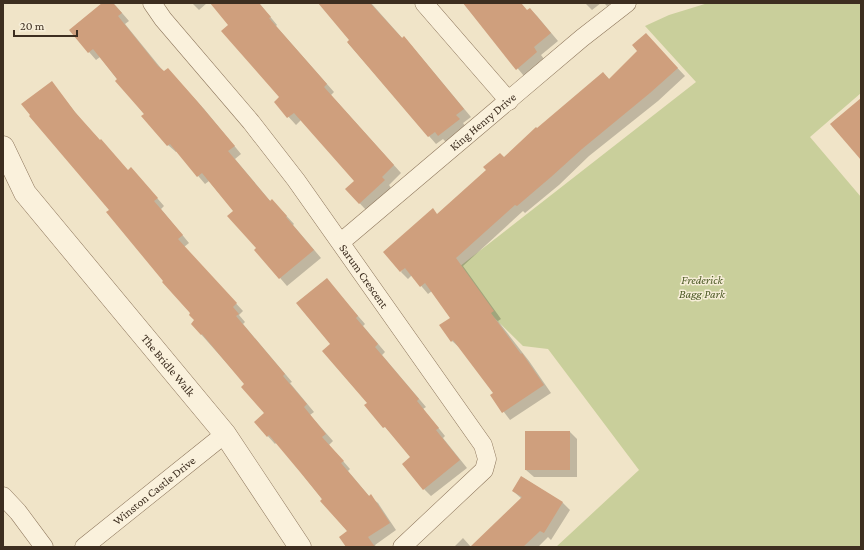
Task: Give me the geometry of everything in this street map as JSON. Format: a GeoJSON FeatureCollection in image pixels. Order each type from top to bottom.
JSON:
{"type":"FeatureCollection","features":[{"type":"Feature","properties":{"kind":"street","name":"Sarum Crescent"},"geometry":{"type":"LineString","coordinates":[[152,3],[163,19],[251,122],[341,242],[483,445],[487,459],[484,470],[476,480],[402,547]]}},
{"type":"Feature","properties":{"kind":"street"},"geometry":{"type":"LineString","coordinates":[[424,3],[509,100]]}},
{"type":"Feature","properties":{"kind":"street","name":"King Henry Drive"},"geometry":{"type":"LineString","coordinates":[[341,242],[509,100],[627,3]]}},
{"type":"Feature","properties":{"kind":"street","name":"The Bridle Walk"},"geometry":{"type":"LineString","coordinates":[[3,147],[25,193],[225,434],[300,547]]}},
{"type":"Feature","properties":{"kind":"street","name":"The Bridle Walk"},"geometry":{"type":"LineString","coordinates":[[3,177],[25,193]]}},
{"type":"Feature","properties":{"kind":"street","name":"Winston Castle Drive"},"geometry":{"type":"LineString","coordinates":[[84,547],[225,434]]}},
{"type":"Feature","properties":{"kind":"street"},"geometry":{"type":"LineString","coordinates":[[3,496],[18,512],[44,547]]}},
{"type":"Feature","properties":{"kind":"green space","name":"Frederick Bagg Park"},"geometry":{"type":"Polygon","coordinates":[[[708,3],[861,3],[861,93],[810,137],[861,197],[861,547],[556,547],[639,470],[548,349],[523,346],[450,274],[696,82],[645,26],[669,15],[708,3]]]}},
{"type":"Feature","properties":{"kind":"building"},"geometry":{"type":"Polygon","coordinates":[[[102,3],[113,3],[122,13],[118,16],[158,66],[164,71],[168,68],[197,101],[235,146],[228,151],[270,201],[272,199],[287,216],[286,217],[314,250],[279,279],[254,250],[256,248],[227,216],[233,211],[202,173],[197,177],[170,144],[167,146],[141,116],[144,114],[115,81],[117,79],[93,49],[88,53],[69,30],[102,3]]]}},
{"type":"Feature","properties":{"kind":"building"},"geometry":{"type":"Polygon","coordinates":[[[210,3],[259,3],[271,17],[269,18],[327,84],[324,87],[394,165],[382,177],[385,180],[359,204],[345,189],[354,181],[294,113],[287,118],[274,102],[279,97],[221,31],[228,25],[210,3]]]}},
{"type":"Feature","properties":{"kind":"building"},"geometry":{"type":"Polygon","coordinates":[[[318,3],[370,3],[402,38],[404,36],[464,109],[456,115],[460,119],[438,136],[435,132],[428,137],[347,42],[349,40],[318,3]]]}},
{"type":"Feature","properties":{"kind":"building"},"geometry":{"type":"Polygon","coordinates":[[[463,3],[521,3],[527,10],[530,8],[551,33],[534,47],[537,52],[516,70],[463,3]]]}},
{"type":"Feature","properties":{"kind":"building"},"geometry":{"type":"Polygon","coordinates":[[[646,33],[678,68],[517,206],[515,205],[456,258],[494,311],[491,313],[521,354],[522,353],[544,385],[502,413],[490,395],[493,393],[453,340],[451,342],[439,325],[450,318],[425,283],[420,287],[405,268],[400,272],[383,252],[433,208],[437,214],[486,170],[483,167],[500,153],[504,157],[536,127],[537,128],[603,72],[609,79],[637,51],[632,45],[646,33]]]}},
{"type":"Feature","properties":{"kind":"building"},"geometry":{"type":"Polygon","coordinates":[[[52,81],[75,112],[100,140],[101,139],[128,170],[131,167],[158,198],[154,201],[183,235],[178,239],[237,303],[233,307],[239,314],[236,316],[285,374],[283,376],[307,404],[304,407],[326,434],[322,437],[344,461],[341,463],[369,496],[371,494],[390,523],[368,537],[375,547],[346,547],[339,537],[347,531],[320,501],[322,499],[269,435],[267,437],[254,422],[264,413],[241,387],[244,384],[202,334],[201,335],[191,324],[194,320],[189,315],[190,313],[162,282],[163,281],[106,212],[109,210],[29,116],[30,115],[21,104],[52,81]]]}},
{"type":"Feature","properties":{"kind":"building"},"geometry":{"type":"Polygon","coordinates":[[[861,98],[861,160],[830,124],[861,98]]]}},
{"type":"Feature","properties":{"kind":"building"},"geometry":{"type":"Polygon","coordinates":[[[327,278],[358,316],[356,318],[378,344],[375,347],[419,399],[417,401],[439,428],[436,430],[460,460],[423,490],[402,464],[410,457],[385,427],[383,428],[364,405],[367,403],[322,351],[330,344],[296,303],[327,278]]]}},
{"type":"Feature","properties":{"kind":"building"},"geometry":{"type":"Polygon","coordinates":[[[525,431],[570,431],[570,470],[525,470],[525,431]]]}},
{"type":"Feature","properties":{"kind":"building"},"geometry":{"type":"Polygon","coordinates":[[[521,476],[563,502],[544,533],[540,531],[523,547],[470,547],[522,497],[512,491],[521,476]]]}}]}
